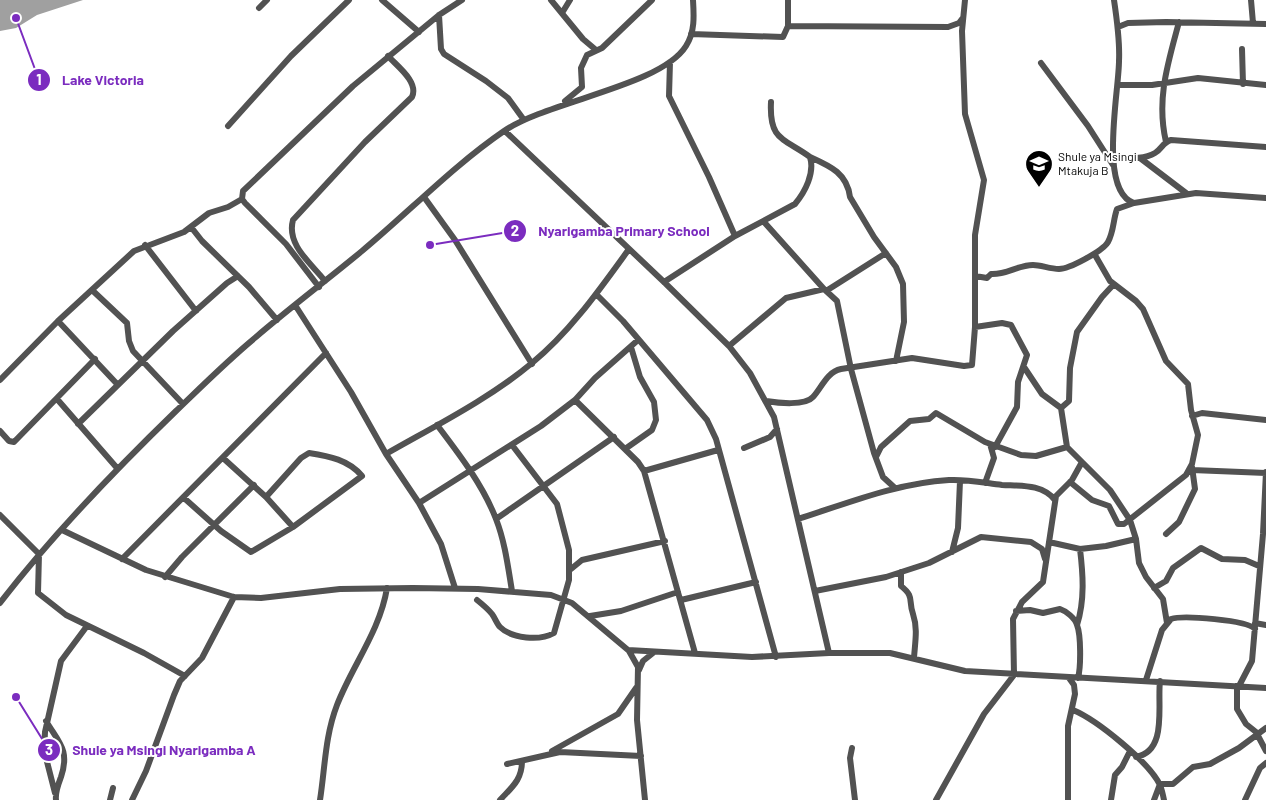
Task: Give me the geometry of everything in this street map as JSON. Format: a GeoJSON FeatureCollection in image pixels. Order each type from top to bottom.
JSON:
{"type":"FeatureCollection","features":[{"type":"Feature","properties":{"kind":"street"},"geometry":{"type":"LineString","coordinates":[[259,8],[267,0]]}},
{"type":"Feature","properties":{"kind":"street"},"geometry":{"type":"LineString","coordinates":[[228,126],[290,56],[349,0]]}},
{"type":"Feature","properties":{"kind":"street"},"geometry":{"type":"LineString","coordinates":[[382,0],[419,32]]}},
{"type":"Feature","properties":{"kind":"street"},"geometry":{"type":"LineString","coordinates":[[242,199],[243,191],[353,86],[388,56],[462,0]]}},
{"type":"Feature","properties":{"kind":"street"},"geometry":{"type":"LineString","coordinates":[[551,0],[583,39],[596,50]]}},
{"type":"Feature","properties":{"kind":"street"},"geometry":{"type":"LineString","coordinates":[[562,13],[570,0]]}},
{"type":"Feature","properties":{"kind":"street"},"geometry":{"type":"LineString","coordinates":[[562,105],[582,87],[582,64],[587,55],[602,48],[652,0]]}},
{"type":"Feature","properties":{"kind":"street"},"geometry":{"type":"LineString","coordinates":[[0,604],[38,554],[117,468],[227,362],[294,305],[319,287],[470,156],[505,130],[524,120],[562,105],[656,71],[670,62],[686,46],[691,34],[694,23],[693,0]]}},
{"type":"Feature","properties":{"kind":"street"},"geometry":{"type":"LineString","coordinates":[[691,34],[784,36],[788,26],[788,0]]}},
{"type":"Feature","properties":{"kind":"street"},"geometry":{"type":"LineString","coordinates":[[766,401],[789,403],[811,399],[836,370],[852,369],[912,358],[971,366],[975,326],[975,235],[984,180],[965,114],[962,19],[965,0]]}},
{"type":"Feature","properties":{"kind":"street"},"geometry":{"type":"LineString","coordinates":[[1114,0],[1118,27],[1119,85],[1114,168]]}},
{"type":"Feature","properties":{"kind":"street"},"geometry":{"type":"LineString","coordinates":[[1251,0],[1253,23]]}},
{"type":"Feature","properties":{"kind":"street"},"geometry":{"type":"LineString","coordinates":[[439,16],[441,48],[444,54],[486,81],[508,98],[524,120]]}},
{"type":"Feature","properties":{"kind":"street"},"geometry":{"type":"LineString","coordinates":[[788,26],[948,27],[959,23],[962,19]]}},
{"type":"Feature","properties":{"kind":"street"},"geometry":{"type":"LineString","coordinates":[[1166,142],[1161,121],[1162,84],[1179,22]]}},
{"type":"Feature","properties":{"kind":"street"},"geometry":{"type":"LineString","coordinates":[[1118,27],[1128,23],[1266,24]]}},
{"type":"Feature","properties":{"kind":"street"},"geometry":{"type":"LineString","coordinates":[[1242,49],[1243,84]]}},
{"type":"Feature","properties":{"kind":"street"},"geometry":{"type":"LineString","coordinates":[[325,281],[300,253],[292,232],[292,220],[365,142],[412,97],[414,92],[413,84],[388,56]]}},
{"type":"Feature","properties":{"kind":"street"},"geometry":{"type":"LineString","coordinates":[[670,62],[669,96],[709,177],[735,236]]}},
{"type":"Feature","properties":{"kind":"street"},"geometry":{"type":"LineString","coordinates":[[1041,63],[1088,126],[1114,168],[1122,194],[1134,203]]}},
{"type":"Feature","properties":{"kind":"street"},"geometry":{"type":"LineString","coordinates":[[1119,85],[1162,84],[1198,78],[1266,85]]}},
{"type":"Feature","properties":{"kind":"street"},"geometry":{"type":"LineString","coordinates":[[770,102],[771,120],[780,137],[784,142],[842,175],[850,189],[850,196],[896,267],[905,293],[904,322],[896,361]]}},
{"type":"Feature","properties":{"kind":"street"},"geometry":{"type":"LineString","coordinates":[[505,130],[729,346],[750,373],[766,401],[777,429],[829,653]]}},
{"type":"Feature","properties":{"kind":"street"},"geometry":{"type":"LineString","coordinates":[[1114,158],[1140,158],[1155,153],[1166,142],[1180,139],[1266,147]]}},
{"type":"Feature","properties":{"kind":"street"},"geometry":{"type":"LineString","coordinates":[[664,282],[735,236],[764,222],[798,201],[811,174],[810,157]]}},
{"type":"Feature","properties":{"kind":"street"},"geometry":{"type":"LineString","coordinates":[[1140,158],[1186,193]]}},
{"type":"Feature","properties":{"kind":"street"},"geometry":{"type":"LineString","coordinates":[[975,276],[987,278],[992,274],[999,274],[1033,265],[1062,269],[1095,256],[1108,244],[1114,230],[1113,219],[1117,209],[1134,203],[1186,193],[1266,198]]}},
{"type":"Feature","properties":{"kind":"street"},"geometry":{"type":"LineString","coordinates":[[424,197],[455,240],[532,364]]}},
{"type":"Feature","properties":{"kind":"street"},"geometry":{"type":"LineString","coordinates":[[0,380],[124,258],[145,245],[176,235],[192,227],[209,213],[228,207],[242,199]]}},
{"type":"Feature","properties":{"kind":"street"},"geometry":{"type":"LineString","coordinates":[[242,199],[286,244],[319,287]]}},
{"type":"Feature","properties":{"kind":"street"},"geometry":{"type":"LineString","coordinates":[[764,222],[825,290],[835,298],[839,305],[852,369],[876,457],[883,477],[895,488]]}},
{"type":"Feature","properties":{"kind":"street"},"geometry":{"type":"LineString","coordinates":[[192,227],[202,241],[238,276],[277,320]]}},
{"type":"Feature","properties":{"kind":"street"},"geometry":{"type":"LineString","coordinates":[[145,245],[196,310]]}},
{"type":"Feature","properties":{"kind":"street"},"geometry":{"type":"LineString","coordinates":[[386,454],[438,425],[532,364],[596,294],[629,250]]}},
{"type":"Feature","properties":{"kind":"street"},"geometry":{"type":"LineString","coordinates":[[729,346],[786,298],[825,290],[886,253]]}},
{"type":"Feature","properties":{"kind":"street"},"geometry":{"type":"LineString","coordinates":[[1095,256],[1114,284],[1143,309],[1166,361],[1188,384],[1192,416],[1198,434],[1192,467],[1195,489],[1179,522],[1166,534]]}},
{"type":"Feature","properties":{"kind":"street"},"geometry":{"type":"LineString","coordinates":[[78,424],[196,310],[238,276]]}},
{"type":"Feature","properties":{"kind":"street"},"geometry":{"type":"LineString","coordinates":[[1061,408],[1069,401],[1070,368],[1077,332],[1102,297],[1114,284]]}},
{"type":"Feature","properties":{"kind":"street"},"geometry":{"type":"LineString","coordinates":[[92,290],[127,323],[130,346],[183,404]]}},
{"type":"Feature","properties":{"kind":"street"},"geometry":{"type":"LineString","coordinates":[[596,294],[707,420],[718,450],[776,657]]}},
{"type":"Feature","properties":{"kind":"street"},"geometry":{"type":"LineString","coordinates":[[294,305],[326,353],[386,454],[419,503],[441,544],[455,588]]}},
{"type":"Feature","properties":{"kind":"street"},"geometry":{"type":"LineString","coordinates":[[58,321],[118,385]]}},
{"type":"Feature","properties":{"kind":"street"},"geometry":{"type":"LineString","coordinates":[[975,326],[1002,323],[1011,325],[1026,351],[1024,367],[1018,382],[1017,407],[993,446],[994,458],[985,483]]}},
{"type":"Feature","properties":{"kind":"street"},"geometry":{"type":"LineString","coordinates":[[419,503],[541,426],[575,400],[595,378],[638,340]]}},
{"type":"Feature","properties":{"kind":"street"},"geometry":{"type":"LineString","coordinates":[[625,449],[652,430],[656,420],[654,402],[640,377],[630,348]]}},
{"type":"Feature","properties":{"kind":"street"},"geometry":{"type":"LineString","coordinates":[[122,558],[184,498],[326,353]]}},
{"type":"Feature","properties":{"kind":"street"},"geometry":{"type":"LineString","coordinates":[[0,432],[9,441],[14,442],[95,360]]}},
{"type":"Feature","properties":{"kind":"street"},"geometry":{"type":"LineString","coordinates":[[1024,367],[1042,394],[1061,408],[1067,447],[1110,490],[1130,520],[1136,539],[1136,556],[1142,571],[1166,605],[1167,623],[1156,645],[1146,680]]}},
{"type":"Feature","properties":{"kind":"street"},"geometry":{"type":"LineString","coordinates":[[57,399],[117,468]]}},
{"type":"Feature","properties":{"kind":"street"},"geometry":{"type":"LineString","coordinates":[[575,400],[614,437],[644,471],[695,653]]}},
{"type":"Feature","properties":{"kind":"street"},"geometry":{"type":"LineString","coordinates":[[876,457],[881,447],[910,421],[929,419],[936,413],[993,446],[1021,455],[1036,456],[1067,447]]}},
{"type":"Feature","properties":{"kind":"street"},"geometry":{"type":"LineString","coordinates":[[1192,416],[1202,413],[1266,420]]}},
{"type":"Feature","properties":{"kind":"street"},"geometry":{"type":"LineString","coordinates":[[438,425],[470,470],[496,518],[512,591]]}},
{"type":"Feature","properties":{"kind":"street"},"geometry":{"type":"LineString","coordinates":[[744,448],[770,438],[777,429]]}},
{"type":"Feature","properties":{"kind":"street"},"geometry":{"type":"LineString","coordinates":[[496,518],[614,437]]}},
{"type":"Feature","properties":{"kind":"street"},"geometry":{"type":"LineString","coordinates":[[477,600],[491,612],[499,627],[509,633],[532,637],[548,636],[554,634],[571,569],[570,555],[557,504],[512,445]]}},
{"type":"Feature","properties":{"kind":"street"},"geometry":{"type":"LineString","coordinates":[[644,471],[718,450]]}},
{"type":"Feature","properties":{"kind":"street"},"geometry":{"type":"LineString","coordinates":[[184,498],[249,552],[266,545],[293,527],[362,476],[350,464],[316,454],[304,455],[266,497]]}},
{"type":"Feature","properties":{"kind":"street"},"geometry":{"type":"LineString","coordinates":[[223,458],[254,485],[293,527]]}},
{"type":"Feature","properties":{"kind":"street"},"geometry":{"type":"LineString","coordinates":[[936,800],[984,714],[1014,675],[1012,622],[1016,610],[1022,602],[1041,585],[1046,565],[1055,500],[1070,482],[1082,462]]}},
{"type":"Feature","properties":{"kind":"street"},"geometry":{"type":"LineString","coordinates":[[1192,467],[1266,473],[1265,533],[1259,566],[1251,665],[1238,686],[1238,709],[1246,724],[1258,735],[1266,751]]}},
{"type":"Feature","properties":{"kind":"street"},"geometry":{"type":"LineString","coordinates":[[1070,482],[1092,500],[1110,506],[1118,524],[1124,524],[1177,484],[1192,467]]}},
{"type":"Feature","properties":{"kind":"street"},"geometry":{"type":"LineString","coordinates":[[798,519],[864,499],[882,490],[942,481],[985,483],[1043,490],[1055,500]]}},
{"type":"Feature","properties":{"kind":"street"},"geometry":{"type":"LineString","coordinates":[[952,552],[958,528],[960,481]]}},
{"type":"Feature","properties":{"kind":"street"},"geometry":{"type":"LineString","coordinates":[[165,577],[254,485]]}},
{"type":"Feature","properties":{"kind":"street"},"geometry":{"type":"LineString","coordinates":[[0,515],[38,554],[38,593],[56,608],[87,626],[144,653],[185,676]]}},
{"type":"Feature","properties":{"kind":"street"},"geometry":{"type":"LineString","coordinates":[[62,530],[165,577],[234,597],[261,598],[340,589],[455,588],[543,593],[564,598],[590,616],[628,650],[637,662],[636,688],[645,800]]}},
{"type":"Feature","properties":{"kind":"street"},"geometry":{"type":"LineString","coordinates":[[815,592],[901,572],[929,563],[981,537],[1019,539],[1039,547],[1044,553],[1046,565]]}},
{"type":"Feature","properties":{"kind":"street"},"geometry":{"type":"LineString","coordinates":[[1049,542],[1080,549],[1106,546],[1136,539]]}},
{"type":"Feature","properties":{"kind":"street"},"geometry":{"type":"LineString","coordinates":[[571,569],[580,561],[665,541]]}},
{"type":"Feature","properties":{"kind":"street"},"geometry":{"type":"LineString","coordinates":[[1154,588],[1166,581],[1173,568],[1201,548],[1222,559],[1245,560],[1259,566]]}},
{"type":"Feature","properties":{"kind":"street"},"geometry":{"type":"LineString","coordinates":[[1078,678],[1080,666],[1078,625],[1082,607],[1083,582],[1080,549]]}},
{"type":"Feature","properties":{"kind":"street"},"geometry":{"type":"LineString","coordinates":[[570,555],[580,561]]}},
{"type":"Feature","properties":{"kind":"street"},"geometry":{"type":"LineString","coordinates":[[901,572],[901,586],[910,594],[912,613],[916,619],[914,658]]}},
{"type":"Feature","properties":{"kind":"street"},"geometry":{"type":"LineString","coordinates":[[681,600],[756,582]]}},
{"type":"Feature","properties":{"kind":"street"},"geometry":{"type":"LineString","coordinates":[[320,800],[325,752],[334,714],[368,642],[387,588]]}},
{"type":"Feature","properties":{"kind":"street"},"geometry":{"type":"LineString","coordinates":[[590,616],[621,611],[678,592]]}},
{"type":"Feature","properties":{"kind":"street"},"geometry":{"type":"LineString","coordinates":[[132,800],[146,771],[174,695],[185,676],[202,658],[234,597]]}},
{"type":"Feature","properties":{"kind":"street"},"geometry":{"type":"LineString","coordinates":[[1016,610],[1030,610],[1043,613],[1062,609],[1078,625]]}},
{"type":"Feature","properties":{"kind":"street"},"geometry":{"type":"LineString","coordinates":[[1167,623],[1175,618],[1189,617],[1255,626],[1266,624]]}},
{"type":"Feature","properties":{"kind":"street"},"geometry":{"type":"LineString","coordinates":[[56,797],[44,750],[46,721],[61,661],[87,626]]}},
{"type":"Feature","properties":{"kind":"street"},"geometry":{"type":"LineString","coordinates":[[628,650],[653,653],[695,653],[752,657],[829,653],[890,653],[965,670],[1014,675],[1146,680],[1266,688]]}},
{"type":"Feature","properties":{"kind":"street"},"geometry":{"type":"LineString","coordinates":[[638,671],[643,661],[653,653]]}},
{"type":"Feature","properties":{"kind":"street"},"geometry":{"type":"LineString","coordinates":[[1068,800],[1068,726],[1073,710],[1075,689],[1069,678]]}},
{"type":"Feature","properties":{"kind":"street"},"geometry":{"type":"LineString","coordinates":[[1136,757],[1147,753],[1155,743],[1160,717],[1158,704],[1160,681]]}},
{"type":"Feature","properties":{"kind":"street"},"geometry":{"type":"LineString","coordinates":[[549,753],[618,714],[636,688]]}},
{"type":"Feature","properties":{"kind":"street"},"geometry":{"type":"LineString","coordinates":[[1073,710],[1095,722],[1130,751],[1160,784],[1164,800]]}},
{"type":"Feature","properties":{"kind":"street"},"geometry":{"type":"LineString","coordinates":[[46,721],[59,740],[65,757],[56,797]]}},
{"type":"Feature","properties":{"kind":"street"},"geometry":{"type":"LineString","coordinates":[[1160,784],[1173,784],[1193,767],[1210,764],[1240,748],[1266,728]]}},
{"type":"Feature","properties":{"kind":"street"},"geometry":{"type":"LineString","coordinates":[[852,748],[850,758],[855,800]]}},
{"type":"Feature","properties":{"kind":"street"},"geometry":{"type":"LineString","coordinates":[[507,764],[549,753],[574,751],[641,756]]}},
{"type":"Feature","properties":{"kind":"street"},"geometry":{"type":"LineString","coordinates":[[1111,800],[1115,775],[1122,768],[1130,751]]}},
{"type":"Feature","properties":{"kind":"street"},"geometry":{"type":"LineString","coordinates":[[500,800],[517,782],[521,774],[522,761]]}},
{"type":"Feature","properties":{"kind":"street"},"geometry":{"type":"LineString","coordinates":[[1245,800],[1260,768],[1266,763]]}},
{"type":"Feature","properties":{"kind":"street"},"geometry":{"type":"LineString","coordinates":[[1154,800],[1160,784]]}},
{"type":"Feature","properties":{"kind":"street"},"geometry":{"type":"LineString","coordinates":[[110,800],[113,788]]}},
{"type":"Feature","properties":{"kind":"shaded area"},"geometry":{"type":"Polygon","coordinates":[[[0,0],[83,0],[37,15],[16,28],[0,31],[0,0]]]}},
{"type":"Feature","properties":{"kind":"place","name":"Lake Victoria"},"geometry":{"type":"Point","coordinates":[16,18]}},
{"type":"Feature","properties":{"kind":"place","name":"Shule ya Msingi Mtakuja B"},"geometry":{"type":"Point","coordinates":[1039,188]}},
{"type":"Feature","properties":{"kind":"place","name":"Nyarigamba Primary School"},"geometry":{"type":"Point","coordinates":[430,245]}},
{"type":"Feature","properties":{"kind":"place","name":"Shule ya Msingi Nyarigamba A"},"geometry":{"type":"Point","coordinates":[16,697]}}]}
